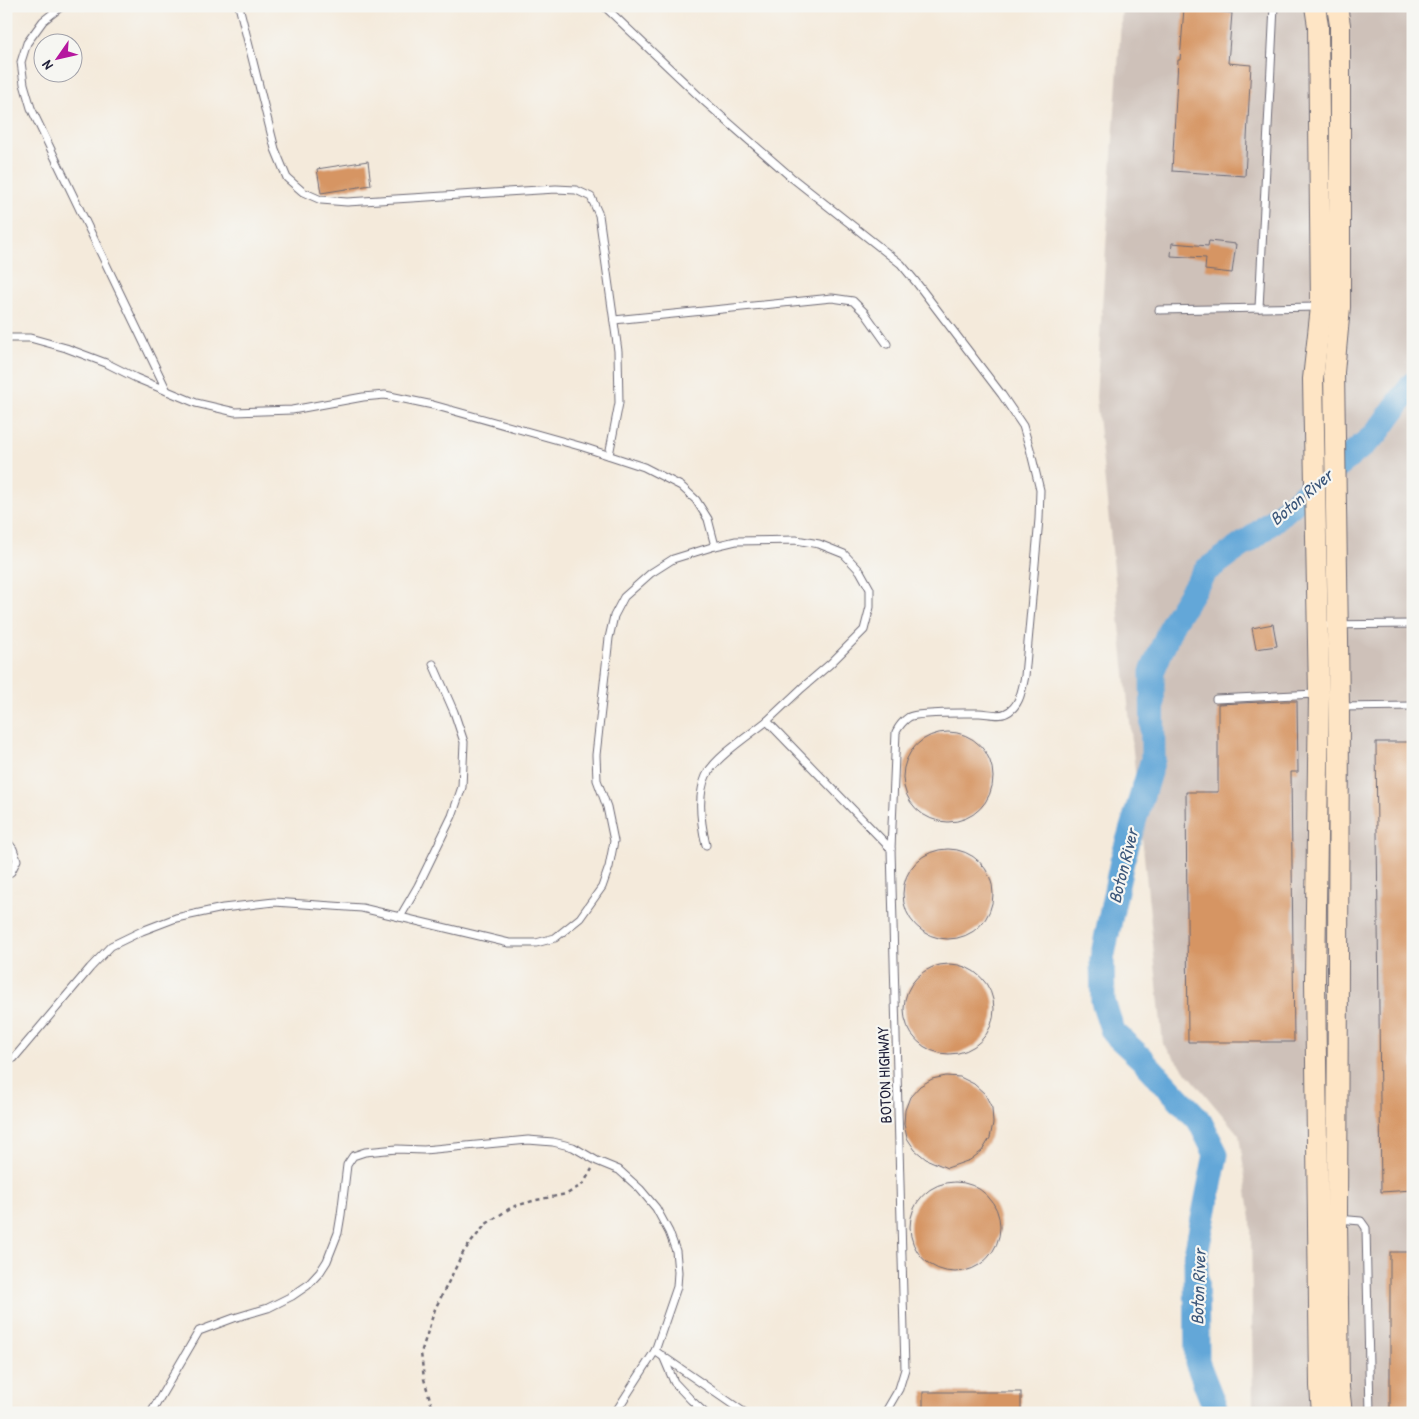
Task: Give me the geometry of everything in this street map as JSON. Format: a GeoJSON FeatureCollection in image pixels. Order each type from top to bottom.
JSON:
{"type":"FeatureCollection","features":[{"type":"Feature","properties":{"kind":"street"},"geometry":{"type":"LineString","coordinates":[[1315,6],[1318,26],[1334,372],[1338,552],[1340,707],[1337,1220],[1339,1388],[1342,1413]]}},
{"type":"Feature","properties":{"kind":"street"},"geometry":{"type":"LineString","coordinates":[[1322,1413],[1320,1386],[1314,979],[1319,625],[1313,379],[1330,307],[1340,24],[1337,6]]}},
{"type":"Feature","properties":{"kind":"lane"},"geometry":{"type":"LineString","coordinates":[[62,6],[43,21],[27,43],[21,62],[24,84],[31,108],[167,391]]}},
{"type":"Feature","properties":{"kind":"lane"},"geometry":{"type":"LineString","coordinates":[[239,6],[275,149],[286,178],[303,192],[322,200],[347,202],[556,189],[576,190],[591,198],[598,215],[618,351],[619,403],[609,455]]}},
{"type":"Feature","properties":{"kind":"lane","name":"BOTON HIGHWAY"},"geometry":{"type":"LineString","coordinates":[[604,6],[711,108],[791,177],[901,264],[1002,395],[1023,426],[1040,490],[1027,653],[1021,694],[1015,705],[1006,714],[921,714],[910,717],[901,724],[896,732],[891,848],[905,1369],[899,1389],[885,1413]]}},
{"type":"Feature","properties":{"kind":"lane"},"geometry":{"type":"LineString","coordinates":[[1258,308],[1274,6]]}},
{"type":"Feature","properties":{"kind":"lane"},"geometry":{"type":"LineString","coordinates":[[614,320],[832,298],[853,301],[865,313],[887,344]]}},
{"type":"Feature","properties":{"kind":"lane"},"geometry":{"type":"LineString","coordinates":[[1158,310],[1330,307]]}},
{"type":"Feature","properties":{"kind":"lane"},"geometry":{"type":"LineString","coordinates":[[6,338],[30,338],[66,348],[106,363],[136,378],[196,403],[235,412],[292,410],[363,397],[385,395],[433,405],[583,447],[644,467],[681,486],[696,500],[708,518],[714,546]]}},
{"type":"Feature","properties":{"kind":"lane"},"geometry":{"type":"LineString","coordinates":[[6,1062],[14,1058],[111,946],[176,918],[223,908],[274,902],[362,908],[509,943],[536,943],[555,938],[580,918],[602,887],[610,867],[614,840],[607,807],[597,780],[596,755],[609,638],[614,616],[624,597],[651,572],[673,559],[736,541],[796,540],[818,544],[844,554],[860,571],[870,589],[870,607],[864,630],[830,664],[767,721],[720,757],[706,775],[702,796],[701,819],[706,845]]}},
{"type":"Feature","properties":{"kind":"lane"},"geometry":{"type":"LineString","coordinates":[[1319,625],[1413,624]]}},
{"type":"Feature","properties":{"kind":"lane"},"geometry":{"type":"LineString","coordinates":[[400,917],[418,886],[452,816],[462,787],[464,742],[454,712],[433,664]]}},
{"type":"Feature","properties":{"kind":"lane"},"geometry":{"type":"LineString","coordinates":[[1216,699],[1319,694]]}},
{"type":"Feature","properties":{"kind":"lane"},"geometry":{"type":"LineString","coordinates":[[1340,707],[1413,706]]}},
{"type":"Feature","properties":{"kind":"lane"},"geometry":{"type":"LineString","coordinates":[[767,721],[891,848]]}},
{"type":"Feature","properties":{"kind":"lane"},"geometry":{"type":"LineString","coordinates":[[6,840],[17,860],[11,872],[6,876]]}},
{"type":"Feature","properties":{"kind":"lane"},"geometry":{"type":"LineString","coordinates":[[151,1413],[199,1330],[268,1308],[292,1296],[308,1285],[320,1272],[327,1262],[338,1233],[347,1165],[353,1156],[373,1151],[397,1149],[424,1150],[528,1140],[552,1142],[573,1147],[597,1161],[619,1170],[640,1189],[656,1208],[669,1232],[676,1251],[677,1287],[655,1351],[615,1413]]}},
{"type":"Feature","properties":{"kind":"lane"},"geometry":{"type":"LineString","coordinates":[[1337,1220],[1361,1222],[1366,1228],[1370,1413]]}},
{"type":"Feature","properties":{"kind":"lane"},"geometry":{"type":"LineString","coordinates":[[655,1351],[745,1413]]}},
{"type":"Feature","properties":{"kind":"lane"},"geometry":{"type":"LineString","coordinates":[[663,1356],[674,1382],[690,1400],[706,1413]]}},
{"type":"Feature","properties":{"kind":"path"},"geometry":{"type":"LineString","coordinates":[[434,1413],[424,1379],[421,1354],[436,1310],[464,1251],[486,1224],[512,1207],[567,1194],[583,1184],[597,1161]]}},
{"type":"Feature","properties":{"kind":"shaded area"},"geometry":{"type":"Polygon","coordinates":[[[1122,6],[1413,6],[1413,1413],[1253,1413],[1251,1219],[1239,1135],[1163,1044],[1096,397],[1122,6]]]}},
{"type":"Feature","properties":{"kind":"building"},"geometry":{"type":"Polygon","coordinates":[[[1184,8],[1232,13],[1228,63],[1251,65],[1245,176],[1172,171],[1178,60],[1180,60],[1184,8]]]}},
{"type":"Feature","properties":{"kind":"building"},"geometry":{"type":"Polygon","coordinates":[[[368,161],[371,185],[321,193],[317,169],[368,161]]]}},
{"type":"Feature","properties":{"kind":"building"},"geometry":{"type":"Polygon","coordinates":[[[1209,241],[1236,244],[1232,273],[1205,270],[1206,258],[1171,256],[1172,243],[1208,246],[1209,241]]]}},
{"type":"Feature","properties":{"kind":"building"},"geometry":{"type":"Polygon","coordinates":[[[1273,624],[1277,646],[1256,649],[1252,628],[1273,624]]]}},
{"type":"Feature","properties":{"kind":"building"},"geometry":{"type":"Polygon","coordinates":[[[1297,701],[1298,772],[1291,772],[1294,1042],[1188,1042],[1186,792],[1218,792],[1218,704],[1297,701]]]}},
{"type":"Feature","properties":{"kind":"building"},"geometry":{"type":"Polygon","coordinates":[[[948,732],[957,733],[973,740],[985,752],[992,768],[992,786],[985,802],[973,814],[957,821],[948,822],[939,821],[923,814],[911,802],[904,786],[903,777],[904,768],[911,752],[923,740],[939,733],[948,732]]]}},
{"type":"Feature","properties":{"kind":"building"},"geometry":{"type":"Polygon","coordinates":[[[1376,742],[1413,742],[1413,1190],[1381,1192],[1376,742]]]}},
{"type":"Feature","properties":{"kind":"building"},"geometry":{"type":"Polygon","coordinates":[[[948,849],[957,850],[973,857],[985,869],[992,885],[992,903],[985,919],[973,931],[957,938],[948,939],[939,938],[923,931],[911,919],[904,903],[903,894],[904,885],[911,869],[923,857],[939,850],[948,849]]]}},
{"type":"Feature","properties":{"kind":"building"},"geometry":{"type":"Polygon","coordinates":[[[949,964],[958,965],[974,972],[986,984],[993,1000],[993,1018],[986,1034],[974,1046],[958,1053],[949,1054],[940,1053],[924,1046],[912,1034],[905,1018],[904,1009],[905,1000],[912,984],[924,972],[940,965],[949,964]]]}},
{"type":"Feature","properties":{"kind":"building"},"geometry":{"type":"Polygon","coordinates":[[[946,1076],[960,1077],[974,1084],[985,1094],[992,1108],[993,1123],[990,1138],[982,1151],[970,1160],[947,1168],[926,1159],[915,1150],[907,1138],[904,1124],[905,1110],[910,1097],[920,1086],[932,1079],[946,1076]]]}},
{"type":"Feature","properties":{"kind":"building"},"geometry":{"type":"Polygon","coordinates":[[[955,1182],[972,1186],[987,1195],[996,1210],[1000,1227],[996,1244],[987,1259],[972,1268],[955,1272],[938,1268],[923,1259],[914,1244],[910,1227],[914,1210],[923,1195],[938,1186],[955,1182]]]}},
{"type":"Feature","properties":{"kind":"building"},"geometry":{"type":"Polygon","coordinates":[[[1390,1252],[1413,1252],[1413,1413],[1390,1413],[1390,1252]]]}},
{"type":"Feature","properties":{"kind":"building"},"geometry":{"type":"Polygon","coordinates":[[[923,1392],[1021,1392],[1021,1413],[923,1413],[923,1392]]]}},
{"type":"Feature","properties":{"kind":"waterway","name":"Boton River"},"geometry":{"type":"LineString","coordinates":[[1217,1413],[1197,1362],[1196,1254],[1216,1154],[1199,1120],[1141,1058],[1113,1032],[1103,1001],[1102,959],[1122,861],[1153,759],[1152,672],[1173,622],[1205,571],[1255,536],[1376,434],[1413,384]]}}]}
